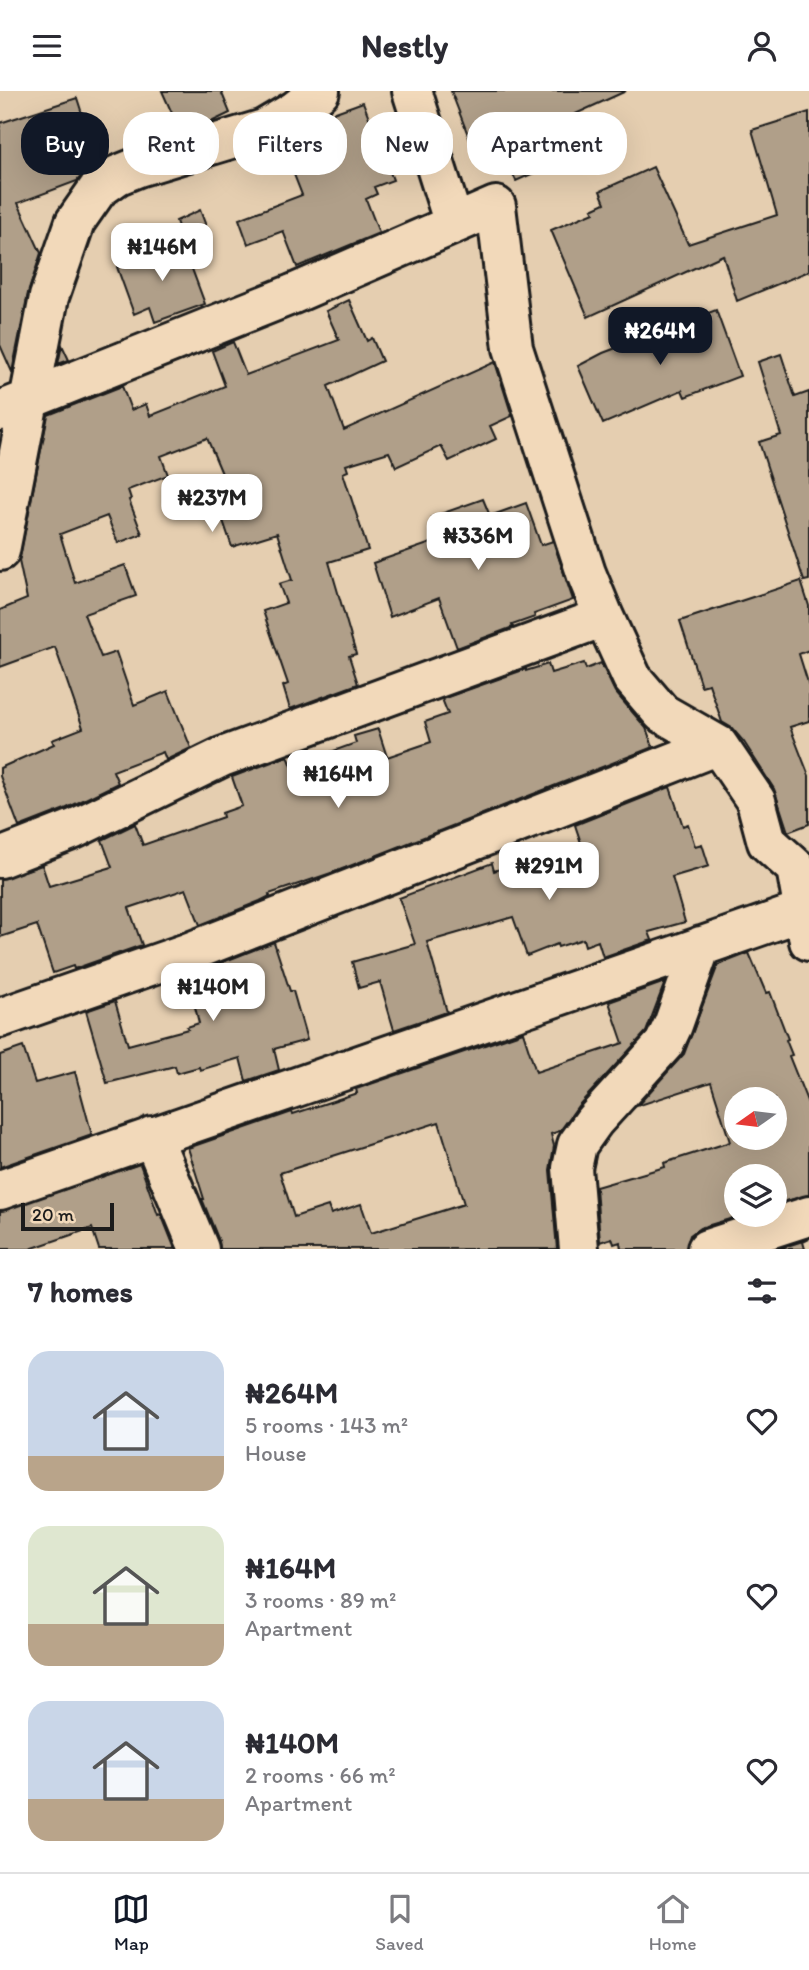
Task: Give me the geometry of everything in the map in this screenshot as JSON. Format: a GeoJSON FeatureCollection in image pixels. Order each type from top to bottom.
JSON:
{"type":"FeatureCollection","features":[{"type":"Feature","properties":{"kind":"street"},"geometry":{"type":"LineString","coordinates":[[0,551],[15,405],[75,222],[98,189],[118,175],[264,128],[296,110],[320,91]]}},
{"type":"Feature","properties":{"kind":"street"},"geometry":{"type":"LineString","coordinates":[[412,91],[454,224]]}},
{"type":"Feature","properties":{"kind":"street"},"geometry":{"type":"LineString","coordinates":[[0,1190],[701,946],[806,926],[796,868],[767,842],[756,801],[718,745],[662,713],[632,678],[604,617],[586,573],[513,348],[496,206],[293,294],[15,405]]}},
{"type":"Feature","properties":{"kind":"street"},"geometry":{"type":"LineString","coordinates":[[0,858],[74,829],[222,757],[604,617]]}},
{"type":"Feature","properties":{"kind":"street"},"geometry":{"type":"LineString","coordinates":[[0,1018],[187,953],[718,745]]}},
{"type":"Feature","properties":{"kind":"street"},"geometry":{"type":"LineString","coordinates":[[579,1249],[572,1168],[578,1145],[594,1121],[664,1044],[701,946]]}},
{"type":"Feature","properties":{"kind":"street"},"geometry":{"type":"LineString","coordinates":[[152,1136],[199,1249]]}},
{"type":"Feature","properties":{"kind":"street"},"geometry":{"type":"LineString","coordinates":[[707,1249],[809,1216]]}},
{"type":"Feature","properties":{"kind":"building"},"geometry":{"type":"Polygon","coordinates":[[[162,91],[221,91],[230,113],[219,118],[219,112],[171,112],[162,91]]]}},
{"type":"Feature","properties":{"kind":"building"},"geometry":{"type":"Polygon","coordinates":[[[451,91],[626,91],[580,112],[467,112],[467,132],[451,91]]]}},
{"type":"Feature","properties":{"kind":"building"},"geometry":{"type":"Polygon","coordinates":[[[77,98],[82,112],[34,112],[77,98]]]}},
{"type":"Feature","properties":{"kind":"building"},"geometry":{"type":"Polygon","coordinates":[[[363,102],[367,112],[361,112],[361,175],[391,175],[393,180],[374,187],[377,194],[366,199],[379,233],[297,267],[283,231],[248,244],[239,219],[302,195],[294,175],[347,175],[347,112],[336,112],[363,102]]]}},
{"type":"Feature","properties":{"kind":"building"},"geometry":{"type":"Polygon","coordinates":[[[809,112],[809,271],[737,301],[723,255],[588,317],[551,230],[594,212],[592,209],[605,203],[600,191],[653,167],[688,244],[777,215],[752,130],[809,112]]]}},
{"type":"Feature","properties":{"kind":"building"},"geometry":{"type":"Polygon","coordinates":[[[21,116],[21,175],[82,175],[77,181],[18,203],[41,253],[28,293],[12,372],[0,345],[0,123],[21,116]]]}},
{"type":"Feature","properties":{"kind":"building"},"geometry":{"type":"Polygon","coordinates":[[[513,175],[530,175],[516,181],[513,175]]]}},
{"type":"Feature","properties":{"kind":"building"},"geometry":{"type":"Polygon","coordinates":[[[200,210],[209,234],[184,244],[176,221],[200,210]]]}},
{"type":"Feature","properties":{"kind":"building"},"geometry":{"type":"Polygon","coordinates":[[[182,242],[205,304],[155,322],[150,307],[134,314],[117,267],[182,242]]]}},
{"type":"Feature","properties":{"kind":"building"},"geometry":{"type":"Polygon","coordinates":[[[349,300],[367,341],[372,338],[382,361],[328,386],[344,430],[495,362],[512,416],[490,426],[496,439],[449,461],[441,446],[396,467],[389,452],[346,465],[348,471],[343,473],[368,550],[329,562],[356,654],[349,656],[358,684],[290,709],[283,686],[288,684],[263,611],[286,603],[279,584],[292,580],[277,533],[232,547],[216,500],[231,495],[207,438],[161,456],[168,475],[128,490],[142,534],[118,543],[107,516],[60,534],[75,583],[125,565],[136,596],[84,614],[101,657],[116,652],[134,705],[168,691],[191,748],[166,760],[163,752],[113,771],[118,783],[65,809],[19,827],[0,776],[0,768],[54,744],[52,740],[83,728],[55,647],[0,667],[0,610],[27,599],[19,561],[48,415],[122,386],[131,410],[146,404],[150,416],[225,386],[212,351],[233,342],[246,375],[339,340],[326,311],[349,300]]]}},
{"type":"Feature","properties":{"kind":"building"},"geometry":{"type":"Polygon","coordinates":[[[716,310],[740,376],[685,397],[682,390],[603,424],[578,366],[603,353],[716,310]]]}},
{"type":"Feature","properties":{"kind":"building"},"geometry":{"type":"Polygon","coordinates":[[[62,345],[69,360],[58,364],[62,345]]]}},
{"type":"Feature","properties":{"kind":"building"},"geometry":{"type":"Polygon","coordinates":[[[781,354],[795,397],[809,392],[809,580],[804,581],[759,442],[781,435],[758,362],[781,354]]]}},
{"type":"Feature","properties":{"kind":"building"},"geometry":{"type":"Polygon","coordinates":[[[483,499],[490,516],[526,503],[541,545],[553,541],[573,600],[457,648],[439,598],[390,617],[373,563],[440,540],[432,517],[483,499]]]}},
{"type":"Feature","properties":{"kind":"building"},"geometry":{"type":"Polygon","coordinates":[[[801,581],[809,606],[809,650],[799,654],[809,686],[809,721],[790,727],[809,776],[809,824],[788,832],[774,789],[744,742],[732,728],[722,722],[709,684],[701,686],[680,621],[801,581]]]}},
{"type":"Feature","properties":{"kind":"building"},"geometry":{"type":"Polygon","coordinates":[[[584,663],[586,669],[601,663],[615,692],[646,728],[653,747],[337,871],[269,894],[270,896],[260,901],[200,925],[186,889],[129,908],[142,945],[74,969],[73,966],[53,973],[37,925],[0,937],[0,879],[42,865],[49,886],[112,867],[102,840],[135,824],[143,845],[223,817],[222,813],[242,806],[232,777],[288,756],[292,766],[356,743],[354,736],[378,729],[387,757],[431,742],[425,722],[448,714],[442,699],[526,669],[548,664],[551,673],[584,663]]]}},
{"type":"Feature","properties":{"kind":"building"},"geometry":{"type":"Polygon","coordinates":[[[670,787],[683,826],[688,824],[695,846],[702,844],[709,866],[672,877],[685,922],[649,932],[652,940],[603,957],[598,941],[585,946],[583,939],[558,947],[557,944],[527,956],[513,917],[427,942],[447,1012],[394,1030],[380,982],[359,988],[352,962],[415,944],[399,898],[492,863],[494,871],[513,865],[519,884],[570,868],[565,852],[582,846],[575,825],[670,787]]]}},
{"type":"Feature","properties":{"kind":"building"},"geometry":{"type":"Polygon","coordinates":[[[274,942],[290,991],[293,991],[307,1040],[274,1049],[279,1070],[246,1081],[240,1058],[200,1070],[199,1067],[177,1073],[175,1066],[107,1083],[86,1011],[115,1001],[128,1045],[188,1029],[187,1027],[199,1023],[193,999],[201,997],[195,973],[274,942]]]}},
{"type":"Feature","properties":{"kind":"building"},"geometry":{"type":"Polygon","coordinates":[[[749,953],[766,993],[770,992],[788,1039],[786,1040],[792,1055],[789,1056],[809,1106],[809,1195],[787,1201],[787,1164],[724,1164],[724,1221],[700,1228],[690,1235],[686,1249],[621,1249],[620,1242],[614,1244],[612,1238],[600,1242],[596,1187],[665,1167],[664,1163],[724,1144],[724,1150],[788,1150],[788,1087],[724,1087],[724,1123],[711,1082],[637,1106],[684,1054],[718,965],[749,953]]]}},
{"type":"Feature","properties":{"kind":"building"},"geometry":{"type":"Polygon","coordinates":[[[665,982],[646,1032],[578,1106],[560,1131],[551,1134],[554,1146],[550,1170],[557,1249],[220,1249],[188,1148],[357,1093],[356,1089],[523,1032],[536,1072],[623,1043],[609,1002],[665,982]],[[439,1122],[280,1173],[294,1217],[328,1206],[331,1214],[361,1204],[371,1233],[464,1204],[439,1122]]]}},
{"type":"Feature","properties":{"kind":"building"},"geometry":{"type":"Polygon","coordinates":[[[23,1047],[35,1083],[75,1072],[92,1135],[0,1167],[0,1055],[23,1047]]]}},
{"type":"Feature","properties":{"kind":"building"},"geometry":{"type":"Polygon","coordinates":[[[140,1164],[158,1215],[161,1214],[175,1249],[99,1249],[92,1228],[30,1249],[0,1249],[0,1211],[140,1164]]]}},
{"type":"Feature","properties":{"kind":"building"},"geometry":{"type":"Polygon","coordinates":[[[809,1239],[803,1242],[805,1249],[778,1249],[809,1239]]]}}]}
